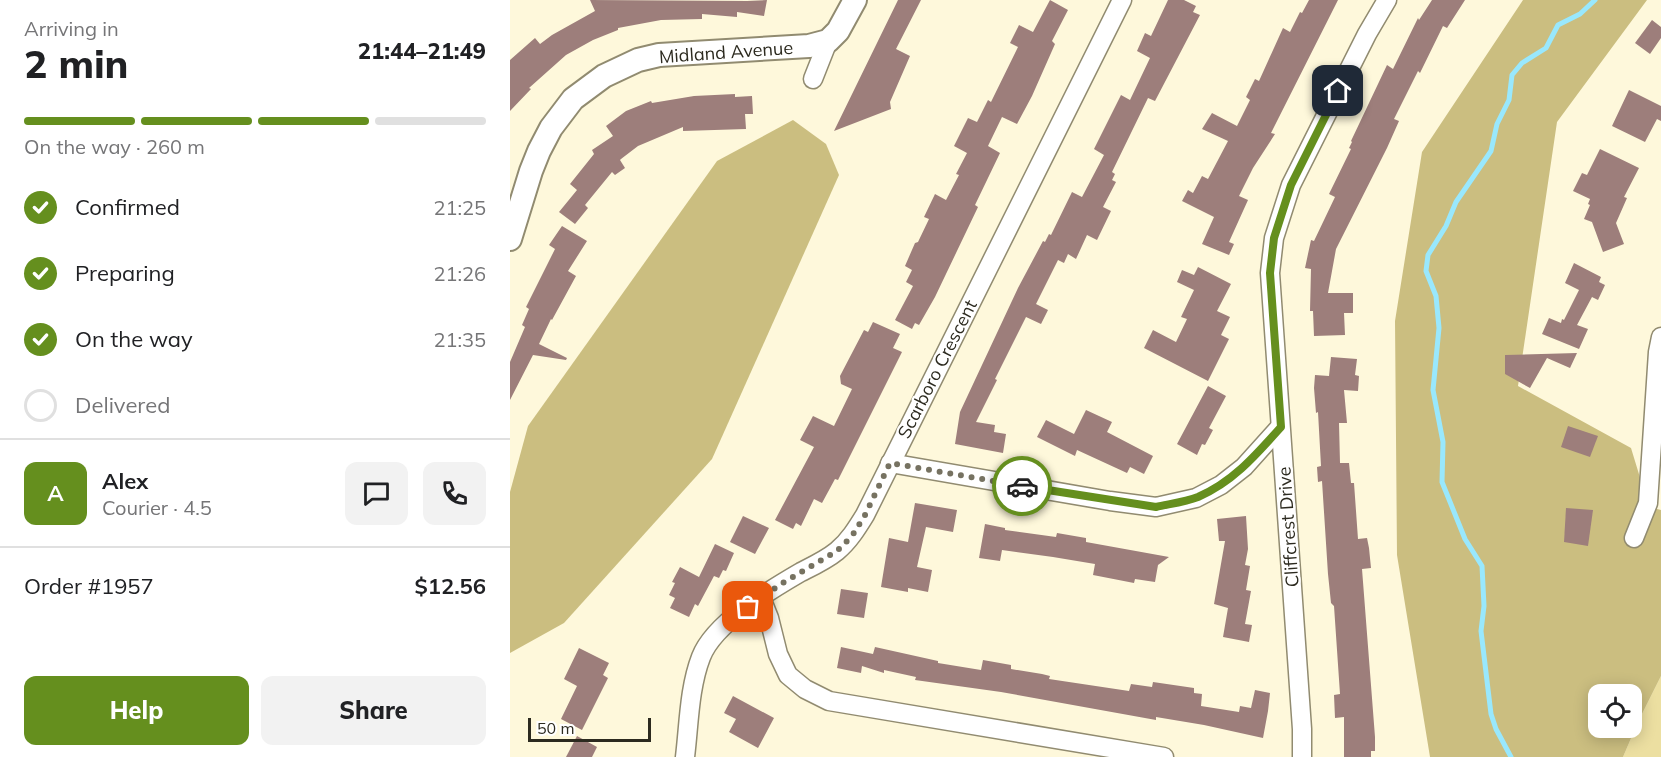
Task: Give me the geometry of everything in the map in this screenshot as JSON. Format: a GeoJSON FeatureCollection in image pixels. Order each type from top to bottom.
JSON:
{"type":"FeatureCollection","features":[{"type":"Feature","properties":{"kind":"street","name":"Midland Avenue"},"geometry":{"type":"LineString","coordinates":[[510,239],[531,171],[551,128],[573,99],[604,76],[638,60],[659,55],[809,46],[828,40],[838,31],[855,0]]}},
{"type":"Feature","properties":{"kind":"street","name":"Scarboro Crescent"},"geometry":{"type":"LineString","coordinates":[[685,757],[694,679],[701,656],[715,634],[735,616],[781,584],[825,560],[852,536],[865,515],[1122,0]]}},
{"type":"Feature","properties":{"kind":"street","name":"Cliffcrest Drive"},"geometry":{"type":"LineString","coordinates":[[1302,757],[1302,729],[1270,273],[1274,238],[1291,185],[1367,34],[1387,0]]}},
{"type":"Feature","properties":{"kind":"street","name":"Midland Avenue"},"geometry":{"type":"LineString","coordinates":[[813,79],[828,40]]}},
{"type":"Feature","properties":{"kind":"street"},"geometry":{"type":"LineString","coordinates":[[1635,538],[1648,503],[1658,352],[1661,337]]}},
{"type":"Feature","properties":{"kind":"street"},"geometry":{"type":"LineString","coordinates":[[890,463],[1156,507],[1196,498],[1221,485],[1244,467],[1281,427]]}},
{"type":"Feature","properties":{"kind":"street"},"geometry":{"type":"LineString","coordinates":[[761,598],[769,618],[778,654],[788,675],[805,689],[829,701],[1164,757]]}},
{"type":"Feature","properties":{"kind":"shaded area"},"geometry":{"type":"Polygon","coordinates":[[[1523,0],[1647,0],[1557,122],[1518,386],[1631,448],[1649,507],[1661,510],[1661,676],[1642,714],[1642,684],[1588,684],[1588,738],[1631,738],[1623,757],[1430,757],[1397,555],[1395,321],[1422,152],[1523,0]]]}},
{"type":"Feature","properties":{"kind":"shaded area"},"geometry":{"type":"Polygon","coordinates":[[[793,120],[826,144],[839,175],[712,459],[564,623],[510,653],[510,492],[528,426],[717,161],[793,120]]]}},
{"type":"Feature","properties":{"kind":"shaded area"},"geometry":{"type":"Polygon","coordinates":[[[1661,676],[1661,757],[1623,757],[1631,738],[1642,738],[1642,714],[1661,676]]]}},
{"type":"Feature","properties":{"kind":"building"},"geometry":{"type":"Polygon","coordinates":[[[590,0],[767,0],[764,16],[737,12],[737,17],[702,14],[702,19],[661,20],[618,28],[566,55],[529,88],[531,89],[510,111],[510,60],[535,38],[540,44],[595,11],[590,0]]]}},
{"type":"Feature","properties":{"kind":"building"},"geometry":{"type":"Polygon","coordinates":[[[898,0],[921,0],[896,49],[910,56],[890,102],[891,109],[834,131],[898,0]]]}},
{"type":"Feature","properties":{"kind":"building"},"geometry":{"type":"Polygon","coordinates":[[[1050,0],[1068,10],[1052,41],[1055,44],[1017,124],[1002,117],[988,146],[1000,153],[975,205],[978,207],[935,297],[919,325],[915,323],[912,329],[895,320],[913,286],[906,282],[912,270],[905,266],[929,219],[924,217],[935,194],[946,200],[959,175],[956,174],[967,153],[954,146],[968,118],[977,122],[988,100],[991,102],[1018,47],[1010,43],[1019,25],[1033,32],[1050,0]]]}},
{"type":"Feature","properties":{"kind":"building"},"geometry":{"type":"Polygon","coordinates":[[[1168,0],[1184,0],[1196,6],[1193,12],[1200,15],[1155,101],[1148,98],[1112,172],[1115,174],[1112,180],[1116,182],[1103,207],[1111,211],[1097,240],[1087,235],[1076,259],[1068,254],[1064,263],[1058,260],[1036,304],[1048,310],[1041,324],[1026,317],[976,422],[995,425],[994,432],[1006,434],[1003,453],[955,444],[960,412],[1018,288],[1043,241],[1045,242],[1049,234],[1051,235],[1072,192],[1082,197],[1104,155],[1094,149],[1121,95],[1130,100],[1150,58],[1137,51],[1145,33],[1151,36],[1168,0]]]}},
{"type":"Feature","properties":{"kind":"building"},"geometry":{"type":"Polygon","coordinates":[[[1309,0],[1338,0],[1271,133],[1275,134],[1253,168],[1239,196],[1248,200],[1229,242],[1234,244],[1229,255],[1202,244],[1214,217],[1182,201],[1188,190],[1193,193],[1202,176],[1208,179],[1228,141],[1202,129],[1212,113],[1237,126],[1250,100],[1246,97],[1255,79],[1259,81],[1283,28],[1290,32],[1309,0]]]}},
{"type":"Feature","properties":{"kind":"building"},"geometry":{"type":"Polygon","coordinates":[[[1432,0],[1465,0],[1447,28],[1443,26],[1420,73],[1418,71],[1394,119],[1399,121],[1387,148],[1336,249],[1328,293],[1353,293],[1353,313],[1344,313],[1345,335],[1314,336],[1313,311],[1310,311],[1311,269],[1305,268],[1311,240],[1314,241],[1335,197],[1329,194],[1387,65],[1393,69],[1418,18],[1419,20],[1432,0]]]}},
{"type":"Feature","properties":{"kind":"building"},"geometry":{"type":"Polygon","coordinates":[[[1652,20],[1661,27],[1661,38],[1650,54],[1635,43],[1652,20]]]}},
{"type":"Feature","properties":{"kind":"building"},"geometry":{"type":"Polygon","coordinates":[[[1629,90],[1661,106],[1661,121],[1657,119],[1645,142],[1612,126],[1629,90]]]}},
{"type":"Feature","properties":{"kind":"building"},"geometry":{"type":"Polygon","coordinates":[[[735,94],[735,97],[752,96],[753,114],[745,114],[746,129],[683,131],[683,127],[638,146],[620,160],[625,168],[615,175],[612,172],[585,205],[588,208],[575,224],[559,212],[577,190],[570,184],[594,154],[592,150],[613,136],[606,126],[626,111],[651,101],[652,103],[694,96],[735,94]]]}},
{"type":"Feature","properties":{"kind":"building"},"geometry":{"type":"Polygon","coordinates":[[[1600,149],[1639,168],[1624,197],[1627,198],[1616,223],[1624,244],[1603,252],[1592,222],[1584,219],[1590,199],[1573,191],[1582,173],[1587,175],[1600,149]]]}},
{"type":"Feature","properties":{"kind":"building"},"geometry":{"type":"Polygon","coordinates":[[[562,226],[587,241],[568,271],[576,276],[539,344],[567,358],[566,360],[533,355],[510,400],[510,362],[525,327],[522,325],[529,309],[526,307],[555,249],[549,245],[562,226]]]}},
{"type":"Feature","properties":{"kind":"building"},"geometry":{"type":"Polygon","coordinates":[[[1574,263],[1601,277],[1599,282],[1605,285],[1598,300],[1592,297],[1577,325],[1588,329],[1579,349],[1542,334],[1549,318],[1561,323],[1562,319],[1564,320],[1579,290],[1565,283],[1574,263]]]}},
{"type":"Feature","properties":{"kind":"building"},"geometry":{"type":"Polygon","coordinates":[[[1198,267],[1231,284],[1217,311],[1230,317],[1221,335],[1229,339],[1208,381],[1144,348],[1153,330],[1176,342],[1187,319],[1181,317],[1194,290],[1177,282],[1182,270],[1194,275],[1198,267]]]}},
{"type":"Feature","properties":{"kind":"building"},"geometry":{"type":"Polygon","coordinates":[[[873,322],[900,334],[893,348],[902,352],[838,480],[835,479],[822,503],[814,499],[801,526],[796,523],[793,529],[775,520],[814,447],[800,440],[813,416],[834,426],[852,389],[841,384],[840,376],[864,330],[868,332],[873,322]]]}},
{"type":"Feature","properties":{"kind":"building"},"geometry":{"type":"Polygon","coordinates":[[[1577,353],[1570,368],[1547,358],[1530,388],[1505,374],[1505,355],[1577,353]]]}},
{"type":"Feature","properties":{"kind":"building"},"geometry":{"type":"Polygon","coordinates":[[[1331,357],[1357,359],[1355,375],[1359,376],[1358,391],[1344,390],[1347,423],[1339,423],[1340,463],[1349,463],[1351,483],[1354,483],[1358,539],[1367,538],[1369,548],[1371,568],[1362,569],[1375,737],[1375,751],[1371,751],[1371,757],[1344,757],[1344,717],[1335,718],[1334,695],[1340,694],[1334,606],[1331,603],[1328,574],[1322,481],[1318,482],[1317,467],[1321,466],[1318,412],[1316,413],[1314,388],[1315,375],[1329,376],[1331,357]]]}},
{"type":"Feature","properties":{"kind":"building"},"geometry":{"type":"Polygon","coordinates":[[[1208,386],[1226,396],[1209,428],[1213,430],[1197,455],[1177,444],[1208,386]]]}},
{"type":"Feature","properties":{"kind":"building"},"geometry":{"type":"Polygon","coordinates":[[[1086,410],[1112,422],[1107,432],[1153,456],[1144,474],[1130,467],[1127,473],[1077,450],[1075,456],[1037,437],[1046,420],[1074,434],[1086,410]]]}},
{"type":"Feature","properties":{"kind":"building"},"geometry":{"type":"Polygon","coordinates":[[[1568,426],[1598,436],[1590,457],[1561,447],[1568,426]]]}},
{"type":"Feature","properties":{"kind":"building"},"geometry":{"type":"Polygon","coordinates":[[[915,503],[957,510],[953,532],[926,527],[917,567],[932,570],[928,592],[908,588],[908,592],[881,587],[889,538],[908,542],[915,503]]]}},
{"type":"Feature","properties":{"kind":"building"},"geometry":{"type":"Polygon","coordinates":[[[1566,508],[1593,510],[1588,546],[1564,542],[1566,508]]]}},
{"type":"Feature","properties":{"kind":"building"},"geometry":{"type":"Polygon","coordinates":[[[743,516],[769,528],[755,554],[730,542],[743,516]]]}},
{"type":"Feature","properties":{"kind":"building"},"geometry":{"type":"Polygon","coordinates":[[[1246,516],[1248,549],[1245,565],[1250,566],[1246,590],[1251,591],[1245,624],[1252,625],[1249,642],[1223,637],[1228,608],[1214,604],[1225,541],[1219,541],[1217,519],[1246,516]]]}},
{"type":"Feature","properties":{"kind":"building"},"geometry":{"type":"Polygon","coordinates":[[[985,524],[1005,528],[1005,530],[1056,537],[1057,533],[1086,538],[1086,542],[1169,557],[1158,565],[1155,582],[1135,579],[1134,583],[1093,575],[1095,564],[1053,557],[1002,550],[1000,561],[979,558],[985,524]]]}},
{"type":"Feature","properties":{"kind":"building"},"geometry":{"type":"Polygon","coordinates":[[[715,544],[734,553],[726,571],[723,570],[719,578],[714,576],[698,606],[695,604],[689,617],[670,608],[675,598],[669,595],[675,583],[672,582],[680,567],[699,577],[715,544]]]}},
{"type":"Feature","properties":{"kind":"building"},"geometry":{"type":"Polygon","coordinates":[[[841,589],[868,593],[864,618],[837,614],[841,589]]]}},
{"type":"Feature","properties":{"kind":"building"},"geometry":{"type":"Polygon","coordinates":[[[841,647],[873,654],[875,647],[938,661],[938,663],[981,670],[983,660],[1011,665],[1011,669],[1050,676],[1049,679],[1129,691],[1131,684],[1152,687],[1153,682],[1194,688],[1194,693],[1202,694],[1201,706],[1239,712],[1240,706],[1251,708],[1255,690],[1270,693],[1268,711],[1263,738],[1156,717],[1156,720],[1001,692],[915,680],[916,677],[884,670],[884,673],[862,666],[861,673],[837,668],[841,647]]]}},
{"type":"Feature","properties":{"kind":"building"},"geometry":{"type":"Polygon","coordinates":[[[579,648],[609,663],[603,675],[608,678],[582,730],[561,719],[577,686],[564,679],[579,648]]]}},
{"type":"Feature","properties":{"kind":"building"},"geometry":{"type":"Polygon","coordinates":[[[733,696],[774,718],[758,748],[729,732],[736,719],[724,713],[733,696]]]}},
{"type":"Feature","properties":{"kind":"building"},"geometry":{"type":"Polygon","coordinates":[[[577,736],[597,747],[592,757],[566,757],[577,736]]]}},
{"type":"Feature","properties":{"kind":"waterway"},"geometry":{"type":"LineString","coordinates":[[1511,757],[1491,714],[1481,631],[1484,606],[1482,566],[1465,539],[1442,482],[1443,442],[1433,390],[1439,328],[1436,296],[1426,271],[1428,255],[1446,226],[1456,202],[1491,151],[1497,124],[1509,100],[1512,75],[1522,63],[1546,48],[1558,25],[1580,14],[1595,0]]}},
{"type":"Feature","properties":{"kind":"way so far"},"geometry":{"type":"LineString","coordinates":[[748,607],[781,584],[825,560],[852,536],[865,515],[890,463],[1022,486]]}},
{"type":"Feature","properties":{"kind":"route"},"geometry":{"type":"LineString","coordinates":[[1022,486],[1156,507],[1196,498],[1221,485],[1244,467],[1281,427],[1270,273],[1274,238],[1291,185],[1338,91]]}}]}
